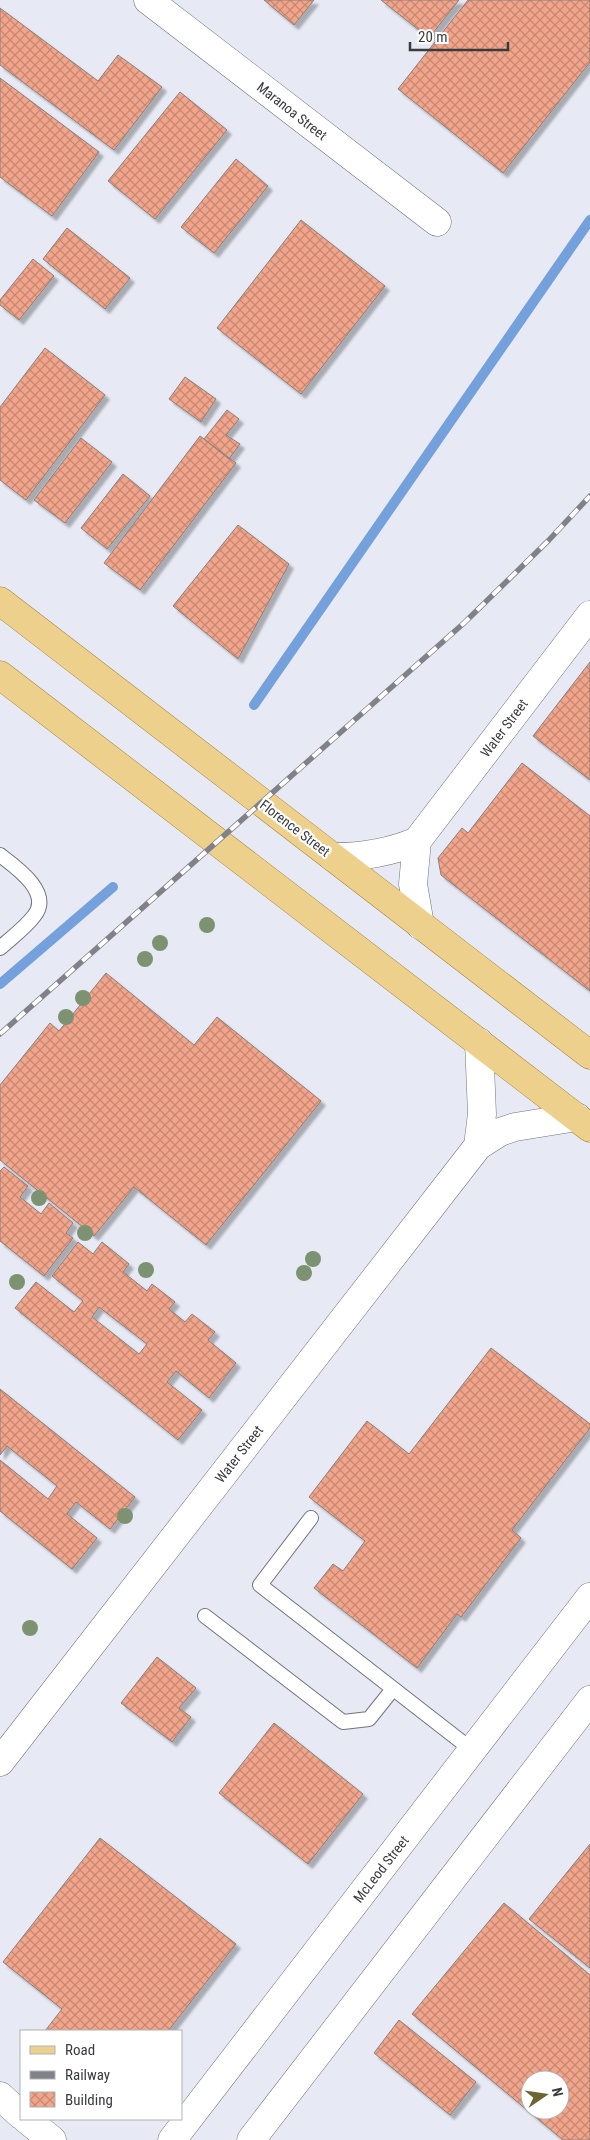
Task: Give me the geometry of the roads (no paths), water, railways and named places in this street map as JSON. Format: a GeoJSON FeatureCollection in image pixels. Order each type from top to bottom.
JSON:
{"type":"FeatureCollection","features":[{"type":"Feature","properties":{"kind":"main road","name":"Florence Street"},"geometry":{"type":"LineString","coordinates":[[0,600],[590,1055]]}},
{"type":"Feature","properties":{"kind":"main road"},"geometry":{"type":"LineString","coordinates":[[0,675],[583,1123]]}},
{"type":"Feature","properties":{"kind":"street","name":"Maranoa Street"},"geometry":{"type":"LineString","coordinates":[[148,0],[437,222]]}},
{"type":"Feature","properties":{"kind":"street","name":"Water Street"},"geometry":{"type":"LineString","coordinates":[[417,841],[590,616]]}},
{"type":"Feature","properties":{"kind":"street"},"geometry":{"type":"LineString","coordinates":[[333,857],[373,856],[402,848],[417,841]]}},
{"type":"Feature","properties":{"kind":"street"},"geometry":{"type":"LineString","coordinates":[[417,841],[413,884],[420,924]]}},
{"type":"Feature","properties":{"kind":"street"},"geometry":{"type":"LineString","coordinates":[[478,1042],[482,1114],[478,1146]]}},
{"type":"Feature","properties":{"kind":"street","name":"Water Street"},"geometry":{"type":"LineString","coordinates":[[0,1762],[478,1146],[500,1132],[515,1127],[583,1123]]}},
{"type":"Feature","properties":{"kind":"street","name":"McLeod Street"},"geometry":{"type":"LineString","coordinates":[[172,2140],[590,1597]]}},
{"type":"Feature","properties":{"kind":"street"},"geometry":{"type":"LineString","coordinates":[[251,2140],[590,1700]]}},
{"type":"Feature","properties":{"kind":"street"},"geometry":{"type":"LineString","coordinates":[[0,2096],[20,2114]]}},
{"type":"Feature","properties":{"kind":"street"},"geometry":{"type":"LineString","coordinates":[[27,2120],[52,2140]]}},
{"type":"Feature","properties":{"kind":"lane"},"geometry":{"type":"LineString","coordinates":[[0,855],[32,882],[39,901],[36,915],[0,948]]}},
{"type":"Feature","properties":{"kind":"lane"},"geometry":{"type":"LineString","coordinates":[[311,1518],[260,1585],[472,1750]]}},
{"type":"Feature","properties":{"kind":"lane"},"geometry":{"type":"LineString","coordinates":[[206,1616],[343,1722],[369,1719],[393,1689]]}},
{"type":"Feature","properties":{"kind":"waterway"},"geometry":{"type":"LineString","coordinates":[[254,705],[590,220]]}},
{"type":"Feature","properties":{"kind":"waterway"},"geometry":{"type":"LineString","coordinates":[[0,984],[113,887]]}},
{"type":"Feature","properties":{"kind":"railway"},"geometry":{"type":"LineString","coordinates":[[0,1034],[464,623],[549,540],[590,496]]}}]}
